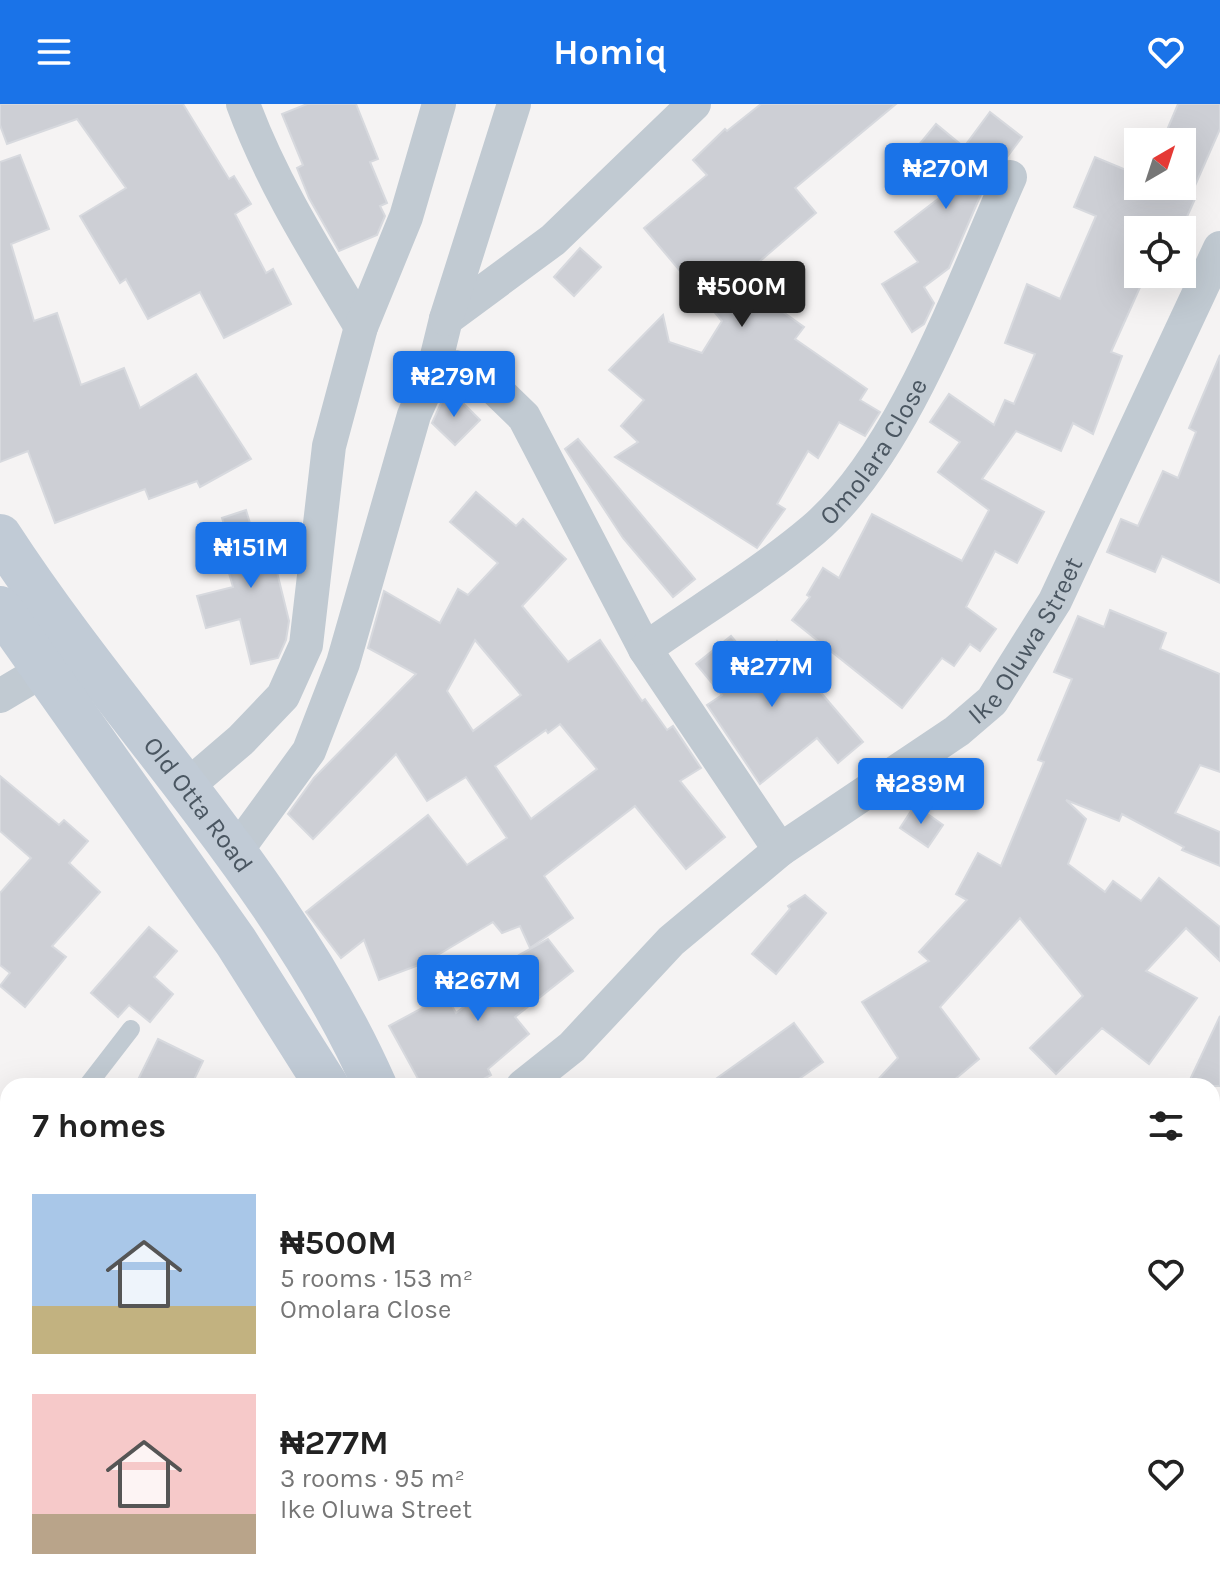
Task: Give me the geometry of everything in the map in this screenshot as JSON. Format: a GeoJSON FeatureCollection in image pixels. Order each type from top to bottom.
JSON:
{"type":"FeatureCollection","features":[{"type":"Feature","properties":{"kind":"street"},"geometry":{"type":"LineString","coordinates":[[243,104],[255,136],[309,239],[361,327]]}},
{"type":"Feature","properties":{"kind":"street"},"geometry":{"type":"LineString","coordinates":[[209,820],[241,740],[283,696],[306,645],[329,446],[361,327],[406,217],[439,104]]}},
{"type":"Feature","properties":{"kind":"street"},"geometry":{"type":"LineString","coordinates":[[209,820],[309,751],[343,663],[414,415],[433,372],[446,319],[514,104]]}},
{"type":"Feature","properties":{"kind":"street"},"geometry":{"type":"LineString","coordinates":[[446,319],[553,240],[694,104]]}},
{"type":"Feature","properties":{"kind":"street","name":"Omolara Close"},"geometry":{"type":"LineString","coordinates":[[645,649],[814,530],[849,494],[878,453],[932,354],[1010,177]]}},
{"type":"Feature","properties":{"kind":"street","name":"Ike Oluwa Street"},"geometry":{"type":"LineString","coordinates":[[533,1078],[572,1047],[671,941],[780,850],[957,731],[992,701],[1055,601],[1220,248]]}},
{"type":"Feature","properties":{"kind":"street"},"geometry":{"type":"LineString","coordinates":[[433,372],[455,367],[483,377],[524,417],[645,649],[780,850]]}},
{"type":"Feature","properties":{"kind":"street","name":"Old Otta Road"},"geometry":{"type":"LineString","coordinates":[[0,536],[103,683],[209,820],[323,981],[371,1078]]}},
{"type":"Feature","properties":{"kind":"street","name":"Old Otta Road"},"geometry":{"type":"LineString","coordinates":[[0,608],[173,857],[236,942],[322,1078]]}},
{"type":"Feature","properties":{"kind":"street"},"geometry":{"type":"LineString","coordinates":[[0,696],[42,671]]}},
{"type":"Feature","properties":{"kind":"street"},"geometry":{"type":"LineString","coordinates":[[70,711],[103,683]]}},
{"type":"Feature","properties":{"kind":"lane"},"geometry":{"type":"LineString","coordinates":[[93,1078],[131,1029]]}},
{"type":"Feature","properties":{"kind":"building"},"geometry":{"type":"Polygon","coordinates":[[[0,104],[183,104],[229,179],[234,176],[251,204],[235,214],[266,273],[273,269],[291,304],[224,338],[200,292],[148,319],[126,279],[120,283],[80,216],[126,188],[77,119],[7,144],[0,125],[0,104]]]}},
{"type":"Feature","properties":{"kind":"building"},"geometry":{"type":"Polygon","coordinates":[[[307,104],[356,104],[378,159],[370,162],[387,203],[380,206],[385,216],[377,235],[339,251],[309,198],[297,168],[303,165],[282,114],[307,104]]]}},
{"type":"Feature","properties":{"kind":"building"},"geometry":{"type":"Polygon","coordinates":[[[761,104],[896,104],[795,188],[816,213],[738,280],[804,327],[795,339],[867,389],[860,400],[880,412],[865,436],[839,422],[818,458],[808,451],[777,504],[785,509],[757,548],[615,457],[638,442],[621,426],[644,400],[609,370],[663,315],[669,342],[702,353],[722,321],[644,228],[707,175],[693,160],[725,129],[727,131],[761,104]]]}},
{"type":"Feature","properties":{"kind":"building"},"geometry":{"type":"Polygon","coordinates":[[[1178,104],[1220,104],[1220,129],[1196,183],[1196,128],[1168,128],[1178,104]]]}},
{"type":"Feature","properties":{"kind":"building"},"geometry":{"type":"Polygon","coordinates":[[[990,112],[1022,137],[1007,157],[992,169],[949,268],[924,287],[934,303],[924,324],[912,332],[882,284],[918,262],[895,232],[955,186],[913,152],[936,124],[964,147],[990,112]]]}},
{"type":"Feature","properties":{"kind":"building"},"geometry":{"type":"Polygon","coordinates":[[[20,155],[49,229],[11,244],[34,321],[57,313],[81,385],[124,368],[140,408],[196,374],[251,459],[200,487],[197,481],[149,499],[145,489],[55,523],[28,451],[0,462],[0,162],[20,155]]]}},
{"type":"Feature","properties":{"kind":"building"},"geometry":{"type":"Polygon","coordinates":[[[1095,157],[1124,169],[1124,200],[1195,200],[1187,216],[1124,216],[1124,288],[1140,288],[1111,352],[1122,356],[1093,434],[1073,423],[1061,451],[1016,431],[982,479],[1044,512],[1017,563],[995,551],[966,607],[996,629],[980,651],[970,644],[954,666],[942,658],[902,708],[792,620],[810,597],[807,595],[823,568],[839,578],[872,514],[962,561],[989,510],[938,472],[960,442],[930,422],[949,394],[994,425],[1005,400],[1014,404],[1035,354],[1005,343],[1027,284],[1060,299],[1096,216],[1074,207],[1095,157]]]}},
{"type":"Feature","properties":{"kind":"building"},"geometry":{"type":"Polygon","coordinates":[[[580,248],[601,267],[574,296],[554,277],[580,248]]]}},
{"type":"Feature","properties":{"kind":"building"},"geometry":{"type":"Polygon","coordinates":[[[1220,355],[1220,583],[1162,556],[1155,572],[1107,552],[1121,519],[1138,526],[1163,471],[1178,478],[1196,432],[1189,428],[1220,355]]]}},
{"type":"Feature","properties":{"kind":"building"},"geometry":{"type":"Polygon","coordinates":[[[452,392],[480,420],[455,445],[432,423],[441,403],[452,392]]]}},
{"type":"Feature","properties":{"kind":"building"},"geometry":{"type":"Polygon","coordinates":[[[578,439],[695,579],[673,597],[623,538],[565,449],[578,439]]]}},
{"type":"Feature","properties":{"kind":"building"},"geometry":{"type":"Polygon","coordinates":[[[476,492],[516,526],[523,519],[566,559],[522,606],[568,662],[600,640],[642,701],[645,699],[667,730],[673,726],[701,768],[680,781],[725,837],[686,869],[635,806],[544,876],[573,918],[530,948],[520,926],[502,933],[493,922],[424,963],[379,980],[364,940],[341,958],[306,912],[428,815],[467,865],[507,838],[466,777],[427,801],[396,754],[313,839],[288,814],[314,778],[416,674],[368,648],[384,591],[440,623],[458,589],[468,595],[498,563],[450,522],[476,492]],[[475,640],[447,691],[473,731],[521,695],[475,640]],[[560,724],[548,733],[546,730],[495,766],[531,819],[597,769],[560,724]]]}},
{"type":"Feature","properties":{"kind":"building"},"geometry":{"type":"Polygon","coordinates":[[[246,510],[253,533],[272,527],[284,570],[277,572],[289,621],[286,640],[278,658],[251,664],[240,619],[206,628],[197,596],[233,587],[220,542],[229,540],[222,518],[246,510]]]}},
{"type":"Feature","properties":{"kind":"building"},"geometry":{"type":"Polygon","coordinates":[[[1110,610],[1166,633],[1160,649],[1220,674],[1220,772],[1200,765],[1175,813],[1220,832],[1220,866],[1182,850],[1184,847],[1122,814],[1119,821],[1066,800],[1086,819],[1068,864],[1105,892],[1113,881],[1141,901],[1159,878],[1220,927],[1220,961],[1186,928],[1146,971],[1197,998],[1149,1064],[1102,1028],[1056,1074],[1030,1048],[1083,996],[1020,918],[940,1007],[979,1059],[956,1078],[879,1078],[898,1058],[862,1002],[929,961],[919,952],[967,900],[956,894],[978,853],[1001,866],[1044,762],[1038,760],[1072,679],[1054,672],[1078,616],[1104,627],[1110,610]]]}},
{"type":"Feature","properties":{"kind":"building"},"geometry":{"type":"Polygon","coordinates":[[[731,636],[757,667],[777,641],[863,742],[838,763],[817,738],[760,784],[707,705],[722,695],[696,664],[731,636]]]}},
{"type":"Feature","properties":{"kind":"building"},"geometry":{"type":"Polygon","coordinates":[[[0,776],[59,825],[64,820],[88,841],[69,863],[100,892],[52,946],[66,957],[25,1007],[0,986],[10,973],[0,965],[0,893],[31,858],[0,831],[0,776]]]}},
{"type":"Feature","properties":{"kind":"building"},"geometry":{"type":"Polygon","coordinates":[[[915,805],[943,825],[928,847],[900,828],[915,805]]]}},
{"type":"Feature","properties":{"kind":"building"},"geometry":{"type":"Polygon","coordinates":[[[805,895],[826,913],[776,974],[752,954],[790,909],[788,906],[805,895]]]}},
{"type":"Feature","properties":{"kind":"building"},"geometry":{"type":"Polygon","coordinates":[[[149,927],[177,951],[154,977],[173,994],[150,1022],[129,1005],[118,1017],[91,993],[149,927]]]}},
{"type":"Feature","properties":{"kind":"building"},"geometry":{"type":"Polygon","coordinates":[[[548,939],[573,971],[515,1017],[529,1034],[488,1069],[491,1075],[486,1078],[418,1078],[389,1026],[446,995],[456,1013],[523,960],[519,955],[548,939]]]}},
{"type":"Feature","properties":{"kind":"building"},"geometry":{"type":"Polygon","coordinates":[[[1220,1016],[1220,1078],[1191,1078],[1220,1016]]]}},
{"type":"Feature","properties":{"kind":"building"},"geometry":{"type":"Polygon","coordinates":[[[794,1023],[823,1062],[800,1078],[717,1078],[794,1023]]]}},
{"type":"Feature","properties":{"kind":"building"},"geometry":{"type":"Polygon","coordinates":[[[158,1039],[203,1061],[195,1078],[139,1078],[158,1039]]]}}]}
